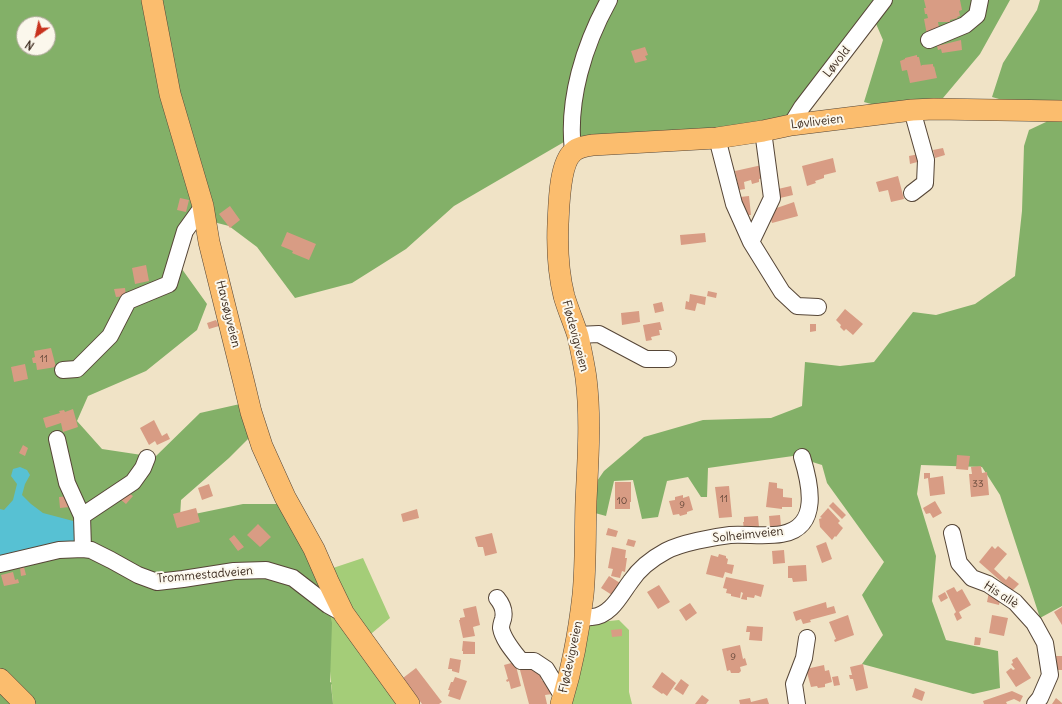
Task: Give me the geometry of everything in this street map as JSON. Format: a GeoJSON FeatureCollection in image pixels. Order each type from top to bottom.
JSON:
{"type":"FeatureCollection","features":[{"type":"Feature","properties":{"kind":"main road","name":"Havsøyveien"},"geometry":{"type":"LineString","coordinates":[[152,0],[170,94],[203,206],[210,242],[251,412],[262,446],[285,497],[314,549],[344,614]]}},
{"type":"Feature","properties":{"kind":"main road","name":"Løvliveien"},"geometry":{"type":"LineString","coordinates":[[573,151],[582,147],[593,145],[717,138],[791,125],[912,110],[1062,111]]}},
{"type":"Feature","properties":{"kind":"main road","name":"Flødevigveien"},"geometry":{"type":"LineString","coordinates":[[562,701],[580,616],[583,594],[588,446],[586,377],[577,335],[564,297],[557,249],[558,217],[563,173],[566,161],[573,151]]}},
{"type":"Feature","properties":{"kind":"main road","name":"Trommestadveien"},"geometry":{"type":"LineString","coordinates":[[344,614],[408,704]]}},
{"type":"Feature","properties":{"kind":"main road"},"geometry":{"type":"LineString","coordinates":[[0,680],[25,704]]}},
{"type":"Feature","properties":{"kind":"street","name":"Flødevigveien"},"geometry":{"type":"LineString","coordinates":[[573,151],[572,136],[576,91],[587,48],[599,18],[609,0]]}},
{"type":"Feature","properties":{"kind":"street","name":"Løvold"},"geometry":{"type":"LineString","coordinates":[[791,125],[802,107],[884,0]]}},
{"type":"Feature","properties":{"kind":"street"},"geometry":{"type":"LineString","coordinates":[[929,40],[965,25],[977,15],[980,0]]}},
{"type":"Feature","properties":{"kind":"street"},"geometry":{"type":"LineString","coordinates":[[912,110],[926,160],[925,183],[912,193]]}},
{"type":"Feature","properties":{"kind":"street"},"geometry":{"type":"LineString","coordinates":[[751,242],[772,198],[763,131]]}},
{"type":"Feature","properties":{"kind":"street"},"geometry":{"type":"LineString","coordinates":[[717,138],[734,204],[751,242],[782,292],[797,306],[818,307]]}},
{"type":"Feature","properties":{"kind":"street"},"geometry":{"type":"LineString","coordinates":[[63,370],[77,369],[110,336],[128,301],[169,284],[185,231],[203,206]]}},
{"type":"Feature","properties":{"kind":"street"},"geometry":{"type":"LineString","coordinates":[[577,335],[599,334],[646,359],[668,359]]}},
{"type":"Feature","properties":{"kind":"street"},"geometry":{"type":"LineString","coordinates":[[57,439],[67,483],[82,516],[83,548]]}},
{"type":"Feature","properties":{"kind":"street","name":"Solheimveien"},"geometry":{"type":"LineString","coordinates":[[580,616],[593,617],[610,608],[641,570],[653,559],[675,547],[729,536],[783,534],[798,527],[806,518],[810,508],[815,473],[802,457]]}},
{"type":"Feature","properties":{"kind":"street"},"geometry":{"type":"LineString","coordinates":[[82,516],[133,482],[143,468],[147,458]]}},
{"type":"Feature","properties":{"kind":"street","name":"His allè"},"geometry":{"type":"LineString","coordinates":[[952,533],[959,563],[972,578],[988,584],[1015,602],[1034,623],[1045,643],[1050,675],[1040,698],[1035,704]]}},
{"type":"Feature","properties":{"kind":"street","name":"Trommestadveien"},"geometry":{"type":"LineString","coordinates":[[0,564],[59,550],[83,548],[91,550],[138,575],[157,582],[234,571],[266,570],[293,578],[328,606],[344,614]]}},
{"type":"Feature","properties":{"kind":"street"},"geometry":{"type":"LineString","coordinates":[[497,598],[502,604],[503,611],[501,626],[503,634],[513,651],[521,661],[534,661],[546,669],[562,701]]}},
{"type":"Feature","properties":{"kind":"street"},"geometry":{"type":"LineString","coordinates":[[796,704],[794,684],[804,658],[807,638]]}},
{"type":"Feature","properties":{"kind":"green space"},"geometry":{"type":"Polygon","coordinates":[[[0,0],[1010,0],[980,54],[943,98],[878,106],[864,102],[883,40],[874,19],[794,121],[627,142],[564,142],[454,206],[406,249],[352,283],[295,298],[257,247],[229,226],[194,217],[174,258],[207,304],[197,330],[146,371],[88,396],[77,421],[102,449],[155,457],[200,413],[240,404],[253,434],[229,458],[181,500],[180,517],[243,504],[284,504],[321,572],[332,623],[330,682],[332,683],[333,704],[0,704],[0,0]]]}},
{"type":"Feature","properties":{"kind":"green space"},"geometry":{"type":"Polygon","coordinates":[[[1040,0],[1062,0],[1062,606],[1040,618],[1000,495],[982,467],[921,465],[917,494],[936,556],[932,601],[946,640],[998,651],[1000,688],[973,694],[862,664],[883,635],[862,595],[884,562],[827,483],[822,465],[793,456],[708,468],[707,497],[701,497],[688,477],[667,481],[658,517],[642,519],[633,480],[614,481],[606,516],[595,513],[595,484],[604,471],[644,437],[703,420],[771,418],[802,406],[805,362],[840,366],[874,362],[913,312],[936,315],[975,304],[1015,276],[1022,211],[1024,146],[1029,130],[1046,122],[1054,108],[1020,105],[992,97],[1003,63],[1037,10],[1040,0]]]}},
{"type":"Feature","properties":{"kind":"green space"},"geometry":{"type":"Polygon","coordinates":[[[363,558],[390,618],[360,643],[400,704],[333,704],[321,572],[363,558]]]}},
{"type":"Feature","properties":{"kind":"green space"},"geometry":{"type":"Polygon","coordinates":[[[619,620],[629,630],[629,692],[632,704],[569,704],[590,623],[619,620]]]}},
{"type":"Feature","properties":{"kind":"water"},"geometry":{"type":"Polygon","coordinates":[[[20,467],[27,470],[30,475],[25,484],[22,495],[43,513],[77,522],[77,540],[0,557],[0,509],[4,510],[13,500],[17,484],[11,476],[13,469],[20,467]]]}},
{"type":"Feature","properties":{"kind":"building"},"geometry":{"type":"Polygon","coordinates":[[[924,0],[960,0],[962,10],[959,11],[960,16],[950,20],[950,22],[938,22],[940,32],[927,35],[924,19],[928,18],[927,14],[925,14],[924,8],[926,8],[924,0]]]}},
{"type":"Feature","properties":{"kind":"building"},"geometry":{"type":"Polygon","coordinates":[[[961,40],[962,50],[942,53],[941,49],[938,50],[936,42],[940,41],[941,45],[961,40]]]}},
{"type":"Feature","properties":{"kind":"building"},"geometry":{"type":"Polygon","coordinates":[[[645,47],[648,55],[645,56],[647,60],[635,63],[631,51],[645,47]]]}},
{"type":"Feature","properties":{"kind":"building"},"geometry":{"type":"Polygon","coordinates":[[[917,55],[921,66],[933,64],[937,78],[910,83],[907,70],[902,71],[900,61],[917,55]]]}},
{"type":"Feature","properties":{"kind":"building"},"geometry":{"type":"Polygon","coordinates":[[[943,148],[945,155],[935,158],[933,150],[943,148]]]}},
{"type":"Feature","properties":{"kind":"building"},"geometry":{"type":"Polygon","coordinates":[[[919,154],[921,161],[910,164],[909,156],[919,154]]]}},
{"type":"Feature","properties":{"kind":"building"},"geometry":{"type":"Polygon","coordinates":[[[833,158],[836,172],[824,175],[824,178],[807,186],[802,166],[833,158]]]}},
{"type":"Feature","properties":{"kind":"building"},"geometry":{"type":"Polygon","coordinates":[[[762,165],[764,178],[759,179],[759,182],[752,184],[751,180],[744,182],[745,189],[739,190],[735,171],[762,165]]]}},
{"type":"Feature","properties":{"kind":"building"},"geometry":{"type":"Polygon","coordinates":[[[898,176],[904,199],[891,202],[888,190],[879,192],[876,182],[898,176]]]}},
{"type":"Feature","properties":{"kind":"building"},"geometry":{"type":"Polygon","coordinates":[[[791,186],[793,195],[780,198],[778,189],[791,186]]]}},
{"type":"Feature","properties":{"kind":"building"},"geometry":{"type":"Polygon","coordinates":[[[749,196],[751,215],[741,215],[740,197],[749,196]]]}},
{"type":"Feature","properties":{"kind":"building"},"geometry":{"type":"Polygon","coordinates":[[[180,198],[189,200],[186,212],[177,210],[180,198]]]}},
{"type":"Feature","properties":{"kind":"building"},"geometry":{"type":"Polygon","coordinates":[[[794,202],[798,216],[772,223],[768,211],[794,202]]]}},
{"type":"Feature","properties":{"kind":"building"},"geometry":{"type":"Polygon","coordinates":[[[230,206],[240,220],[230,228],[219,214],[230,206]]]}},
{"type":"Feature","properties":{"kind":"building"},"geometry":{"type":"Polygon","coordinates":[[[287,232],[316,244],[309,260],[292,253],[293,251],[281,246],[287,232]]]}},
{"type":"Feature","properties":{"kind":"building"},"geometry":{"type":"Polygon","coordinates":[[[705,233],[706,242],[681,245],[680,235],[705,233]]]}},
{"type":"Feature","properties":{"kind":"building"},"geometry":{"type":"Polygon","coordinates":[[[146,265],[149,281],[135,284],[132,268],[146,265]]]}},
{"type":"Feature","properties":{"kind":"building"},"geometry":{"type":"Polygon","coordinates":[[[125,288],[126,296],[116,297],[114,289],[125,288]]]}},
{"type":"Feature","properties":{"kind":"building"},"geometry":{"type":"Polygon","coordinates":[[[708,291],[717,293],[716,298],[707,296],[708,291]]]}},
{"type":"Feature","properties":{"kind":"building"},"geometry":{"type":"Polygon","coordinates":[[[690,294],[706,297],[705,305],[697,303],[695,311],[685,309],[686,301],[689,302],[690,294]]]}},
{"type":"Feature","properties":{"kind":"building"},"geometry":{"type":"Polygon","coordinates":[[[662,302],[664,311],[655,313],[653,304],[662,302]]]}},
{"type":"Feature","properties":{"kind":"building"},"geometry":{"type":"Polygon","coordinates":[[[845,309],[863,324],[853,335],[846,329],[844,331],[836,320],[845,309]]]}},
{"type":"Feature","properties":{"kind":"building"},"geometry":{"type":"Polygon","coordinates":[[[639,311],[640,322],[622,325],[621,313],[639,311]]]}},
{"type":"Feature","properties":{"kind":"building"},"geometry":{"type":"Polygon","coordinates":[[[216,320],[219,326],[209,329],[207,323],[216,320]]]}},
{"type":"Feature","properties":{"kind":"building"},"geometry":{"type":"Polygon","coordinates":[[[660,322],[662,330],[659,330],[660,335],[651,337],[652,340],[646,341],[643,325],[660,322]]]}},
{"type":"Feature","properties":{"kind":"building"},"geometry":{"type":"Polygon","coordinates":[[[810,324],[816,324],[816,331],[810,332],[810,324]]]}},
{"type":"Feature","properties":{"kind":"building"},"geometry":{"type":"Polygon","coordinates":[[[51,348],[56,367],[37,370],[36,363],[33,363],[32,358],[35,357],[34,351],[51,348]]]}},
{"type":"Feature","properties":{"kind":"building"},"geometry":{"type":"Polygon","coordinates":[[[25,364],[28,379],[14,382],[11,367],[25,364]]]}},
{"type":"Feature","properties":{"kind":"building"},"geometry":{"type":"Polygon","coordinates":[[[73,409],[78,427],[63,432],[61,423],[46,428],[43,418],[60,413],[59,411],[64,410],[65,412],[73,409]]]}},
{"type":"Feature","properties":{"kind":"building"},"geometry":{"type":"Polygon","coordinates":[[[154,420],[162,436],[167,433],[170,439],[157,445],[155,441],[149,445],[140,428],[154,420]]]}},
{"type":"Feature","properties":{"kind":"building"},"geometry":{"type":"Polygon","coordinates":[[[23,445],[28,448],[25,456],[19,453],[23,445]]]}},
{"type":"Feature","properties":{"kind":"building"},"geometry":{"type":"Polygon","coordinates":[[[957,455],[970,456],[968,470],[956,469],[957,455]]]}},
{"type":"Feature","properties":{"kind":"building"},"geometry":{"type":"Polygon","coordinates":[[[981,466],[982,473],[987,472],[989,495],[971,497],[969,474],[972,474],[971,467],[981,466]]]}},
{"type":"Feature","properties":{"kind":"building"},"geometry":{"type":"Polygon","coordinates":[[[924,473],[930,473],[930,478],[943,476],[945,494],[930,496],[928,478],[924,479],[924,473]]]}},
{"type":"Feature","properties":{"kind":"building"},"geometry":{"type":"Polygon","coordinates":[[[615,482],[631,482],[630,509],[615,509],[615,482]]]}},
{"type":"Feature","properties":{"kind":"building"},"geometry":{"type":"Polygon","coordinates":[[[769,482],[777,483],[777,488],[783,489],[783,497],[792,498],[792,507],[782,507],[782,509],[766,507],[769,482]]]}},
{"type":"Feature","properties":{"kind":"building"},"geometry":{"type":"Polygon","coordinates":[[[209,484],[213,496],[202,500],[198,488],[209,484]]]}},
{"type":"Feature","properties":{"kind":"building"},"geometry":{"type":"Polygon","coordinates":[[[729,486],[732,517],[719,518],[715,487],[729,486]]]}},
{"type":"Feature","properties":{"kind":"building"},"geometry":{"type":"Polygon","coordinates":[[[126,491],[133,496],[126,504],[120,499],[126,491]]]}},
{"type":"Feature","properties":{"kind":"building"},"geometry":{"type":"Polygon","coordinates":[[[683,495],[683,498],[689,496],[693,510],[680,516],[679,514],[673,515],[669,501],[675,500],[675,497],[683,495]]]}},
{"type":"Feature","properties":{"kind":"building"},"geometry":{"type":"Polygon","coordinates":[[[69,496],[70,507],[60,508],[59,497],[69,496]]]}},
{"type":"Feature","properties":{"kind":"building"},"geometry":{"type":"Polygon","coordinates":[[[935,501],[942,513],[933,518],[930,513],[926,514],[923,508],[935,501]]]}},
{"type":"Feature","properties":{"kind":"building"},"geometry":{"type":"Polygon","coordinates":[[[833,502],[846,515],[842,519],[829,506],[833,502]]]}},
{"type":"Feature","properties":{"kind":"building"},"geometry":{"type":"Polygon","coordinates":[[[196,508],[200,522],[177,528],[173,514],[196,508]]]}},
{"type":"Feature","properties":{"kind":"building"},"geometry":{"type":"Polygon","coordinates":[[[828,508],[840,521],[838,523],[843,528],[832,540],[820,527],[819,519],[822,518],[820,517],[828,508]]]}},
{"type":"Feature","properties":{"kind":"building"},"geometry":{"type":"Polygon","coordinates":[[[417,509],[419,518],[403,522],[401,514],[417,509]]]}},
{"type":"Feature","properties":{"kind":"building"},"geometry":{"type":"Polygon","coordinates":[[[780,515],[781,526],[770,527],[769,516],[780,515]]]}},
{"type":"Feature","properties":{"kind":"building"},"geometry":{"type":"Polygon","coordinates":[[[758,516],[759,527],[744,529],[744,517],[758,516]]]}},
{"type":"Feature","properties":{"kind":"building"},"geometry":{"type":"Polygon","coordinates":[[[258,524],[271,537],[260,547],[247,535],[258,524]]]}},
{"type":"Feature","properties":{"kind":"building"},"geometry":{"type":"Polygon","coordinates":[[[608,528],[618,531],[616,537],[606,535],[608,528]]]}},
{"type":"Feature","properties":{"kind":"building"},"geometry":{"type":"Polygon","coordinates":[[[492,533],[497,553],[485,556],[483,547],[478,547],[475,537],[492,533]]]}},
{"type":"Feature","properties":{"kind":"building"},"geometry":{"type":"Polygon","coordinates":[[[234,535],[244,547],[238,551],[229,539],[234,535]]]}},
{"type":"Feature","properties":{"kind":"building"},"geometry":{"type":"Polygon","coordinates":[[[628,539],[636,541],[634,547],[626,545],[628,539]]]}},
{"type":"Feature","properties":{"kind":"building"},"geometry":{"type":"Polygon","coordinates":[[[826,542],[832,559],[822,563],[816,546],[826,542]]]}},
{"type":"Feature","properties":{"kind":"building"},"geometry":{"type":"Polygon","coordinates":[[[992,546],[995,549],[998,546],[1007,554],[994,569],[1006,580],[1009,576],[1019,584],[1012,591],[979,562],[992,546]]]}},
{"type":"Feature","properties":{"kind":"building"},"geometry":{"type":"Polygon","coordinates":[[[612,547],[626,550],[625,558],[627,558],[625,572],[622,571],[620,578],[611,576],[613,569],[608,568],[612,547]]]}},
{"type":"Feature","properties":{"kind":"building"},"geometry":{"type":"Polygon","coordinates":[[[784,550],[785,563],[773,564],[772,551],[784,550]]]}},
{"type":"Feature","properties":{"kind":"building"},"geometry":{"type":"Polygon","coordinates":[[[719,554],[726,556],[728,559],[727,564],[734,565],[732,574],[725,572],[723,578],[706,574],[711,555],[718,557],[719,554]]]}},
{"type":"Feature","properties":{"kind":"building"},"geometry":{"type":"Polygon","coordinates":[[[806,565],[807,581],[793,582],[792,578],[788,578],[788,566],[806,565]]]}},
{"type":"Feature","properties":{"kind":"building"},"geometry":{"type":"Polygon","coordinates":[[[24,567],[26,575],[21,576],[20,568],[24,567]]]}},
{"type":"Feature","properties":{"kind":"building"},"geometry":{"type":"Polygon","coordinates":[[[13,572],[15,580],[18,579],[19,583],[4,586],[1,575],[13,572]]]}},
{"type":"Feature","properties":{"kind":"building"},"geometry":{"type":"Polygon","coordinates":[[[609,576],[620,583],[612,595],[601,588],[609,576]]]}},
{"type":"Feature","properties":{"kind":"building"},"geometry":{"type":"Polygon","coordinates":[[[726,577],[764,585],[761,597],[755,595],[754,598],[747,597],[747,600],[741,599],[743,593],[741,592],[740,598],[731,596],[731,594],[726,593],[727,589],[723,588],[726,577]]]}},
{"type":"Feature","properties":{"kind":"building"},"geometry":{"type":"Polygon","coordinates":[[[659,585],[670,602],[658,609],[647,592],[659,585]]]}},
{"type":"Feature","properties":{"kind":"building"},"geometry":{"type":"Polygon","coordinates":[[[954,587],[957,592],[962,589],[971,605],[959,612],[962,618],[957,621],[954,614],[956,612],[946,591],[954,587]]]}},
{"type":"Feature","properties":{"kind":"building"},"geometry":{"type":"Polygon","coordinates":[[[945,592],[948,598],[941,602],[938,596],[945,592]]]}},
{"type":"Feature","properties":{"kind":"building"},"geometry":{"type":"Polygon","coordinates":[[[989,592],[1001,594],[999,605],[987,602],[989,592]]]}},
{"type":"Feature","properties":{"kind":"building"},"geometry":{"type":"Polygon","coordinates":[[[826,602],[827,608],[834,606],[836,613],[810,620],[811,622],[803,624],[801,619],[796,621],[793,612],[826,602]]]}},
{"type":"Feature","properties":{"kind":"building"},"geometry":{"type":"Polygon","coordinates":[[[690,603],[697,613],[686,621],[679,610],[690,603]]]}},
{"type":"Feature","properties":{"kind":"building"},"geometry":{"type":"Polygon","coordinates":[[[476,606],[480,625],[473,627],[475,636],[463,638],[459,620],[460,618],[465,617],[463,609],[476,606]]]}},
{"type":"Feature","properties":{"kind":"building"},"geometry":{"type":"Polygon","coordinates":[[[1062,607],[1062,625],[1054,612],[1062,607]]]}},
{"type":"Feature","properties":{"kind":"building"},"geometry":{"type":"Polygon","coordinates":[[[848,615],[854,635],[835,642],[834,640],[836,639],[829,622],[848,615]]]}},
{"type":"Feature","properties":{"kind":"building"},"geometry":{"type":"Polygon","coordinates":[[[992,615],[1008,618],[1004,636],[989,633],[992,615]]]}},
{"type":"Feature","properties":{"kind":"building"},"geometry":{"type":"Polygon","coordinates":[[[747,626],[763,627],[762,641],[749,640],[750,632],[746,632],[747,626]]]}},
{"type":"Feature","properties":{"kind":"building"},"geometry":{"type":"Polygon","coordinates":[[[622,629],[622,636],[612,637],[611,630],[622,629]]]}},
{"type":"Feature","properties":{"kind":"building"},"geometry":{"type":"Polygon","coordinates":[[[975,637],[981,638],[980,645],[974,645],[975,637]]]}},
{"type":"Feature","properties":{"kind":"building"},"geometry":{"type":"Polygon","coordinates":[[[463,641],[475,642],[475,654],[463,654],[463,641]]]}},
{"type":"Feature","properties":{"kind":"building"},"geometry":{"type":"Polygon","coordinates":[[[740,645],[743,659],[745,658],[747,665],[740,667],[741,671],[739,673],[731,673],[730,670],[727,671],[722,649],[740,645]]]}},
{"type":"Feature","properties":{"kind":"building"},"geometry":{"type":"Polygon","coordinates":[[[1056,656],[1062,656],[1062,670],[1057,670],[1056,656]]]}},
{"type":"Feature","properties":{"kind":"building"},"geometry":{"type":"Polygon","coordinates":[[[1017,657],[1031,678],[1016,687],[1006,672],[1011,668],[1013,670],[1015,669],[1011,664],[1013,663],[1012,660],[1017,657]]]}},
{"type":"Feature","properties":{"kind":"building"},"geometry":{"type":"Polygon","coordinates":[[[450,658],[461,660],[459,673],[452,671],[452,669],[448,669],[450,658]]]}},
{"type":"Feature","properties":{"kind":"building"},"geometry":{"type":"Polygon","coordinates":[[[515,662],[521,686],[511,689],[509,681],[507,682],[506,680],[508,679],[504,665],[515,662]]]}},
{"type":"Feature","properties":{"kind":"building"},"geometry":{"type":"Polygon","coordinates":[[[863,664],[868,688],[856,691],[853,679],[850,679],[849,675],[852,675],[850,667],[863,664]]]}},
{"type":"Feature","properties":{"kind":"building"},"geometry":{"type":"Polygon","coordinates":[[[824,665],[825,671],[829,670],[832,682],[825,684],[825,687],[811,687],[806,669],[824,665]]]}},
{"type":"Feature","properties":{"kind":"building"},"geometry":{"type":"Polygon","coordinates":[[[538,666],[542,681],[548,680],[552,694],[545,695],[547,704],[529,704],[520,670],[538,666]]]}},
{"type":"Feature","properties":{"kind":"building"},"geometry":{"type":"Polygon","coordinates":[[[416,668],[442,702],[439,704],[422,704],[403,678],[416,668]]]}},
{"type":"Feature","properties":{"kind":"building"},"geometry":{"type":"Polygon","coordinates":[[[662,672],[676,683],[667,696],[652,687],[662,672]]]}},
{"type":"Feature","properties":{"kind":"building"},"geometry":{"type":"Polygon","coordinates":[[[838,676],[840,685],[834,686],[832,677],[838,676]]]}},
{"type":"Feature","properties":{"kind":"building"},"geometry":{"type":"Polygon","coordinates":[[[455,677],[467,681],[460,700],[448,696],[450,690],[448,690],[455,677]]]}},
{"type":"Feature","properties":{"kind":"building"},"geometry":{"type":"Polygon","coordinates":[[[681,679],[689,685],[683,695],[674,689],[681,679]]]}},
{"type":"Feature","properties":{"kind":"building"},"geometry":{"type":"Polygon","coordinates":[[[915,688],[925,692],[922,701],[912,697],[915,688]]]}},
{"type":"Feature","properties":{"kind":"building"},"geometry":{"type":"Polygon","coordinates":[[[1012,691],[1023,696],[1020,702],[1014,699],[1006,702],[1007,704],[984,704],[983,701],[1012,691]]]}},
{"type":"Feature","properties":{"kind":"building"},"geometry":{"type":"Polygon","coordinates":[[[702,695],[709,700],[706,704],[695,704],[702,695]]]}},
{"type":"Feature","properties":{"kind":"building"},"geometry":{"type":"Polygon","coordinates":[[[750,698],[751,702],[767,698],[769,704],[740,704],[739,700],[750,698]]]}},
{"type":"Feature","properties":{"kind":"building"},"geometry":{"type":"Polygon","coordinates":[[[1056,698],[1062,703],[1062,704],[1052,704],[1056,698]]]}}]}
